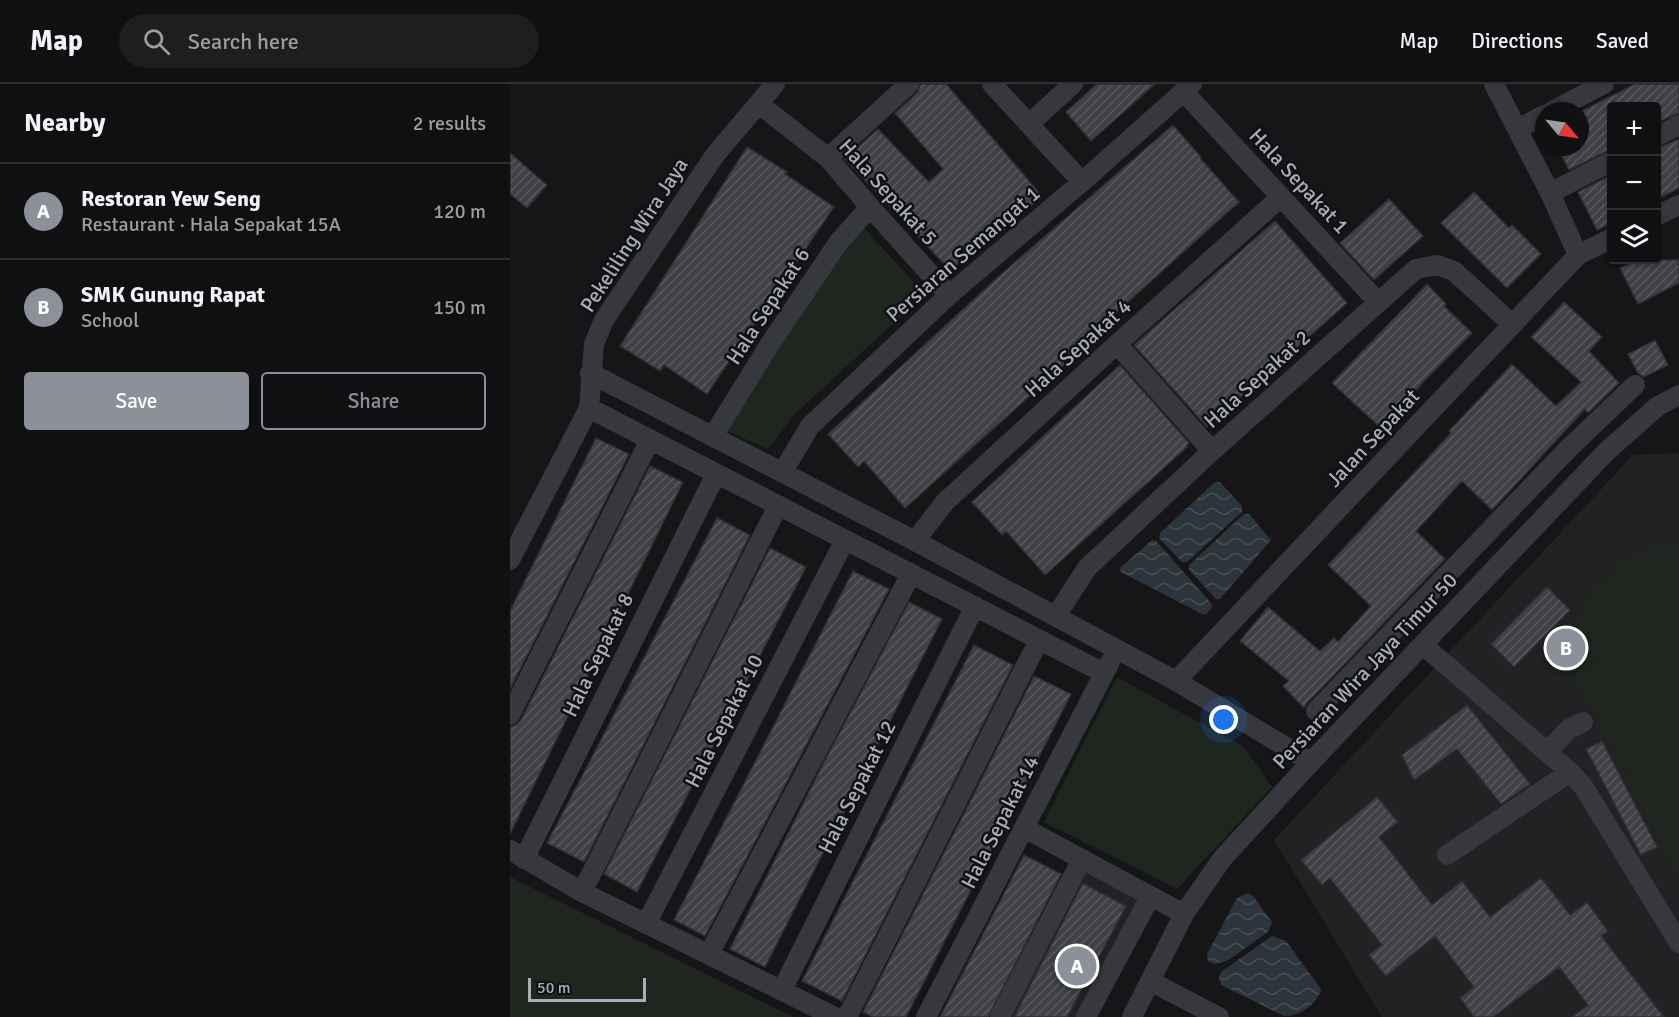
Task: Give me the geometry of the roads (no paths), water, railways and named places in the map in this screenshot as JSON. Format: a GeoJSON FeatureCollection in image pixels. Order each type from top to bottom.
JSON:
{"type":"FeatureCollection","features":[{"type":"Feature","properties":{"kind":"street","name":"Pekeliling Wira Jaya"},"geometry":{"type":"LineString","coordinates":[[510,560],[589,408],[594,344],[604,320],[715,155],[775,84]]}},
{"type":"Feature","properties":{"kind":"street"},"geometry":{"type":"LineString","coordinates":[[828,158],[909,84]]}},
{"type":"Feature","properties":{"kind":"street"},"geometry":{"type":"LineString","coordinates":[[992,84],[1082,182]]}},
{"type":"Feature","properties":{"kind":"street"},"geometry":{"type":"LineString","coordinates":[[1029,124],[1073,84]]}},
{"type":"Feature","properties":{"kind":"street"},"geometry":{"type":"LineString","coordinates":[[1494,84],[1550,193],[1578,255]]}},
{"type":"Feature","properties":{"kind":"street"},"geometry":{"type":"LineString","coordinates":[[1565,102],[1583,89],[1604,84]]}},
{"type":"Feature","properties":{"kind":"street","name":"Persiaran Semangat 1"},"geometry":{"type":"LineString","coordinates":[[782,473],[810,426],[950,295],[1188,88]]}},
{"type":"Feature","properties":{"kind":"street","name":"Hala Sepakat 1"},"geometry":{"type":"LineString","coordinates":[[1188,88],[1281,197],[1378,302]]}},
{"type":"Feature","properties":{"kind":"street","name":"Hala Sepakat 5"},"geometry":{"type":"LineString","coordinates":[[759,104],[828,158],[950,295]]}},
{"type":"Feature","properties":{"kind":"street"},"geometry":{"type":"LineString","coordinates":[[1518,129],[1535,120]]}},
{"type":"Feature","properties":{"kind":"street"},"geometry":{"type":"LineString","coordinates":[[1661,134],[1679,125]]}},
{"type":"Feature","properties":{"kind":"street"},"geometry":{"type":"LineString","coordinates":[[1550,193],[1607,163]]}},
{"type":"Feature","properties":{"kind":"street","name":"Hala Sepakat 4"},"geometry":{"type":"LineString","coordinates":[[915,541],[945,502],[1281,197]]}},
{"type":"Feature","properties":{"kind":"street"},"geometry":{"type":"LineString","coordinates":[[1661,214],[1679,205]]}},
{"type":"Feature","properties":{"kind":"street","name":"Hala Sepakat 6"},"geometry":{"type":"LineString","coordinates":[[713,436],[770,344],[838,243],[870,207]]}},
{"type":"Feature","properties":{"kind":"street","name":"Jalan Sepakat"},"geometry":{"type":"LineString","coordinates":[[1176,681],[1578,255],[1607,240]]}},
{"type":"Feature","properties":{"kind":"street","name":"Hala Sepakat 2"},"geometry":{"type":"LineString","coordinates":[[1056,616],[1087,568],[1212,451],[1416,269],[1437,265],[1454,271],[1512,324]]}},
{"type":"Feature","properties":{"kind":"street"},"geometry":{"type":"LineString","coordinates":[[1117,344],[1212,451]]}},
{"type":"Feature","properties":{"kind":"street"},"geometry":{"type":"LineString","coordinates":[[590,373],[1056,616],[1176,681],[1311,762]]}},
{"type":"Feature","properties":{"kind":"street"},"geometry":{"type":"LineString","coordinates":[[1316,711],[1569,448],[1635,385]]}},
{"type":"Feature","properties":{"kind":"street","name":"Persiaran Wira Jaya Timur 50"},"geometry":{"type":"LineString","coordinates":[[1132,1017],[1184,914],[1222,859],[1311,762],[1607,451],[1658,406],[1679,395]]}},
{"type":"Feature","properties":{"kind":"street"},"geometry":{"type":"LineString","coordinates":[[589,408],[1104,673]]}},
{"type":"Feature","properties":{"kind":"street"},"geometry":{"type":"LineString","coordinates":[[510,715],[650,440]]}},
{"type":"Feature","properties":{"kind":"street"},"geometry":{"type":"LineString","coordinates":[[1569,448],[1590,469]]}},
{"type":"Feature","properties":{"kind":"street","name":"Hala Sepakat 8"},"geometry":{"type":"LineString","coordinates":[[517,854],[716,474]]}},
{"type":"Feature","properties":{"kind":"street"},"geometry":{"type":"LineString","coordinates":[[582,892],[778,506]]}},
{"type":"Feature","properties":{"kind":"street"},"geometry":{"type":"LineString","coordinates":[[1487,534],[1509,554]]}},
{"type":"Feature","properties":{"kind":"street","name":"Hala Sepakat 10"},"geometry":{"type":"LineString","coordinates":[[646,924],[845,540]]}},
{"type":"Feature","properties":{"kind":"street"},"geometry":{"type":"LineString","coordinates":[[708,954],[911,574]]}},
{"type":"Feature","properties":{"kind":"street","name":"Hala Sepakat 12"},"geometry":{"type":"LineString","coordinates":[[782,990],[975,606]]}},
{"type":"Feature","properties":{"kind":"street"},"geometry":{"type":"LineString","coordinates":[[847,1017],[1039,640]]}},
{"type":"Feature","properties":{"kind":"street"},"geometry":{"type":"LineString","coordinates":[[1423,645],[1570,772],[1583,786],[1679,943]]}},
{"type":"Feature","properties":{"kind":"street","name":"Hala Sepakat 14"},"geometry":{"type":"LineString","coordinates":[[926,1017],[1117,649]]}},
{"type":"Feature","properties":{"kind":"street"},"geometry":{"type":"LineString","coordinates":[[1546,752],[1569,729],[1583,722]]}},
{"type":"Feature","properties":{"kind":"street"},"geometry":{"type":"LineString","coordinates":[[1447,855],[1570,772]]}},
{"type":"Feature","properties":{"kind":"street"},"geometry":{"type":"LineString","coordinates":[[1024,828],[1184,914]]}},
{"type":"Feature","properties":{"kind":"street"},"geometry":{"type":"LineString","coordinates":[[517,854],[582,892],[835,1017]]}},
{"type":"Feature","properties":{"kind":"street"},"geometry":{"type":"LineString","coordinates":[[1000,1017],[1082,859]]}},
{"type":"Feature","properties":{"kind":"street"},"geometry":{"type":"LineString","coordinates":[[1086,1017],[1150,897]]}},
{"type":"Feature","properties":{"kind":"street"},"geometry":{"type":"LineString","coordinates":[[1150,981],[1218,1017]]}},
{"type":"Feature","properties":{"kind":"water"},"geometry":{"type":"Polygon","coordinates":[[[1215,482],[1220,482],[1242,506],[1242,512],[1187,562],[1182,562],[1159,538],[1160,533],[1215,482]]]}},
{"type":"Feature","properties":{"kind":"water"},"geometry":{"type":"Polygon","coordinates":[[[1244,514],[1249,514],[1271,540],[1220,599],[1216,599],[1189,570],[1189,565],[1244,514]]]}},
{"type":"Feature","properties":{"kind":"water"},"geometry":{"type":"Polygon","coordinates":[[[1152,540],[1156,541],[1211,603],[1212,607],[1206,614],[1121,572],[1120,568],[1152,540]]]}},
{"type":"Feature","properties":{"kind":"water"},"geometry":{"type":"Polygon","coordinates":[[[1248,893],[1253,896],[1272,922],[1268,932],[1227,961],[1214,964],[1208,961],[1207,954],[1237,898],[1248,893]]]}},
{"type":"Feature","properties":{"kind":"water"},"geometry":{"type":"Polygon","coordinates":[[[1272,936],[1286,941],[1321,989],[1312,1004],[1302,1012],[1290,1016],[1284,1016],[1221,985],[1219,978],[1221,972],[1272,936]]]}},
{"type":"Feature","properties":{"kind":"place","name":"SMK Gunung Rapat"},"geometry":{"type":"Point","coordinates":[1566,648]}},
{"type":"Feature","properties":{"kind":"place","name":"Restoran Yew Seng"},"geometry":{"type":"Point","coordinates":[1077,966]}}]}
